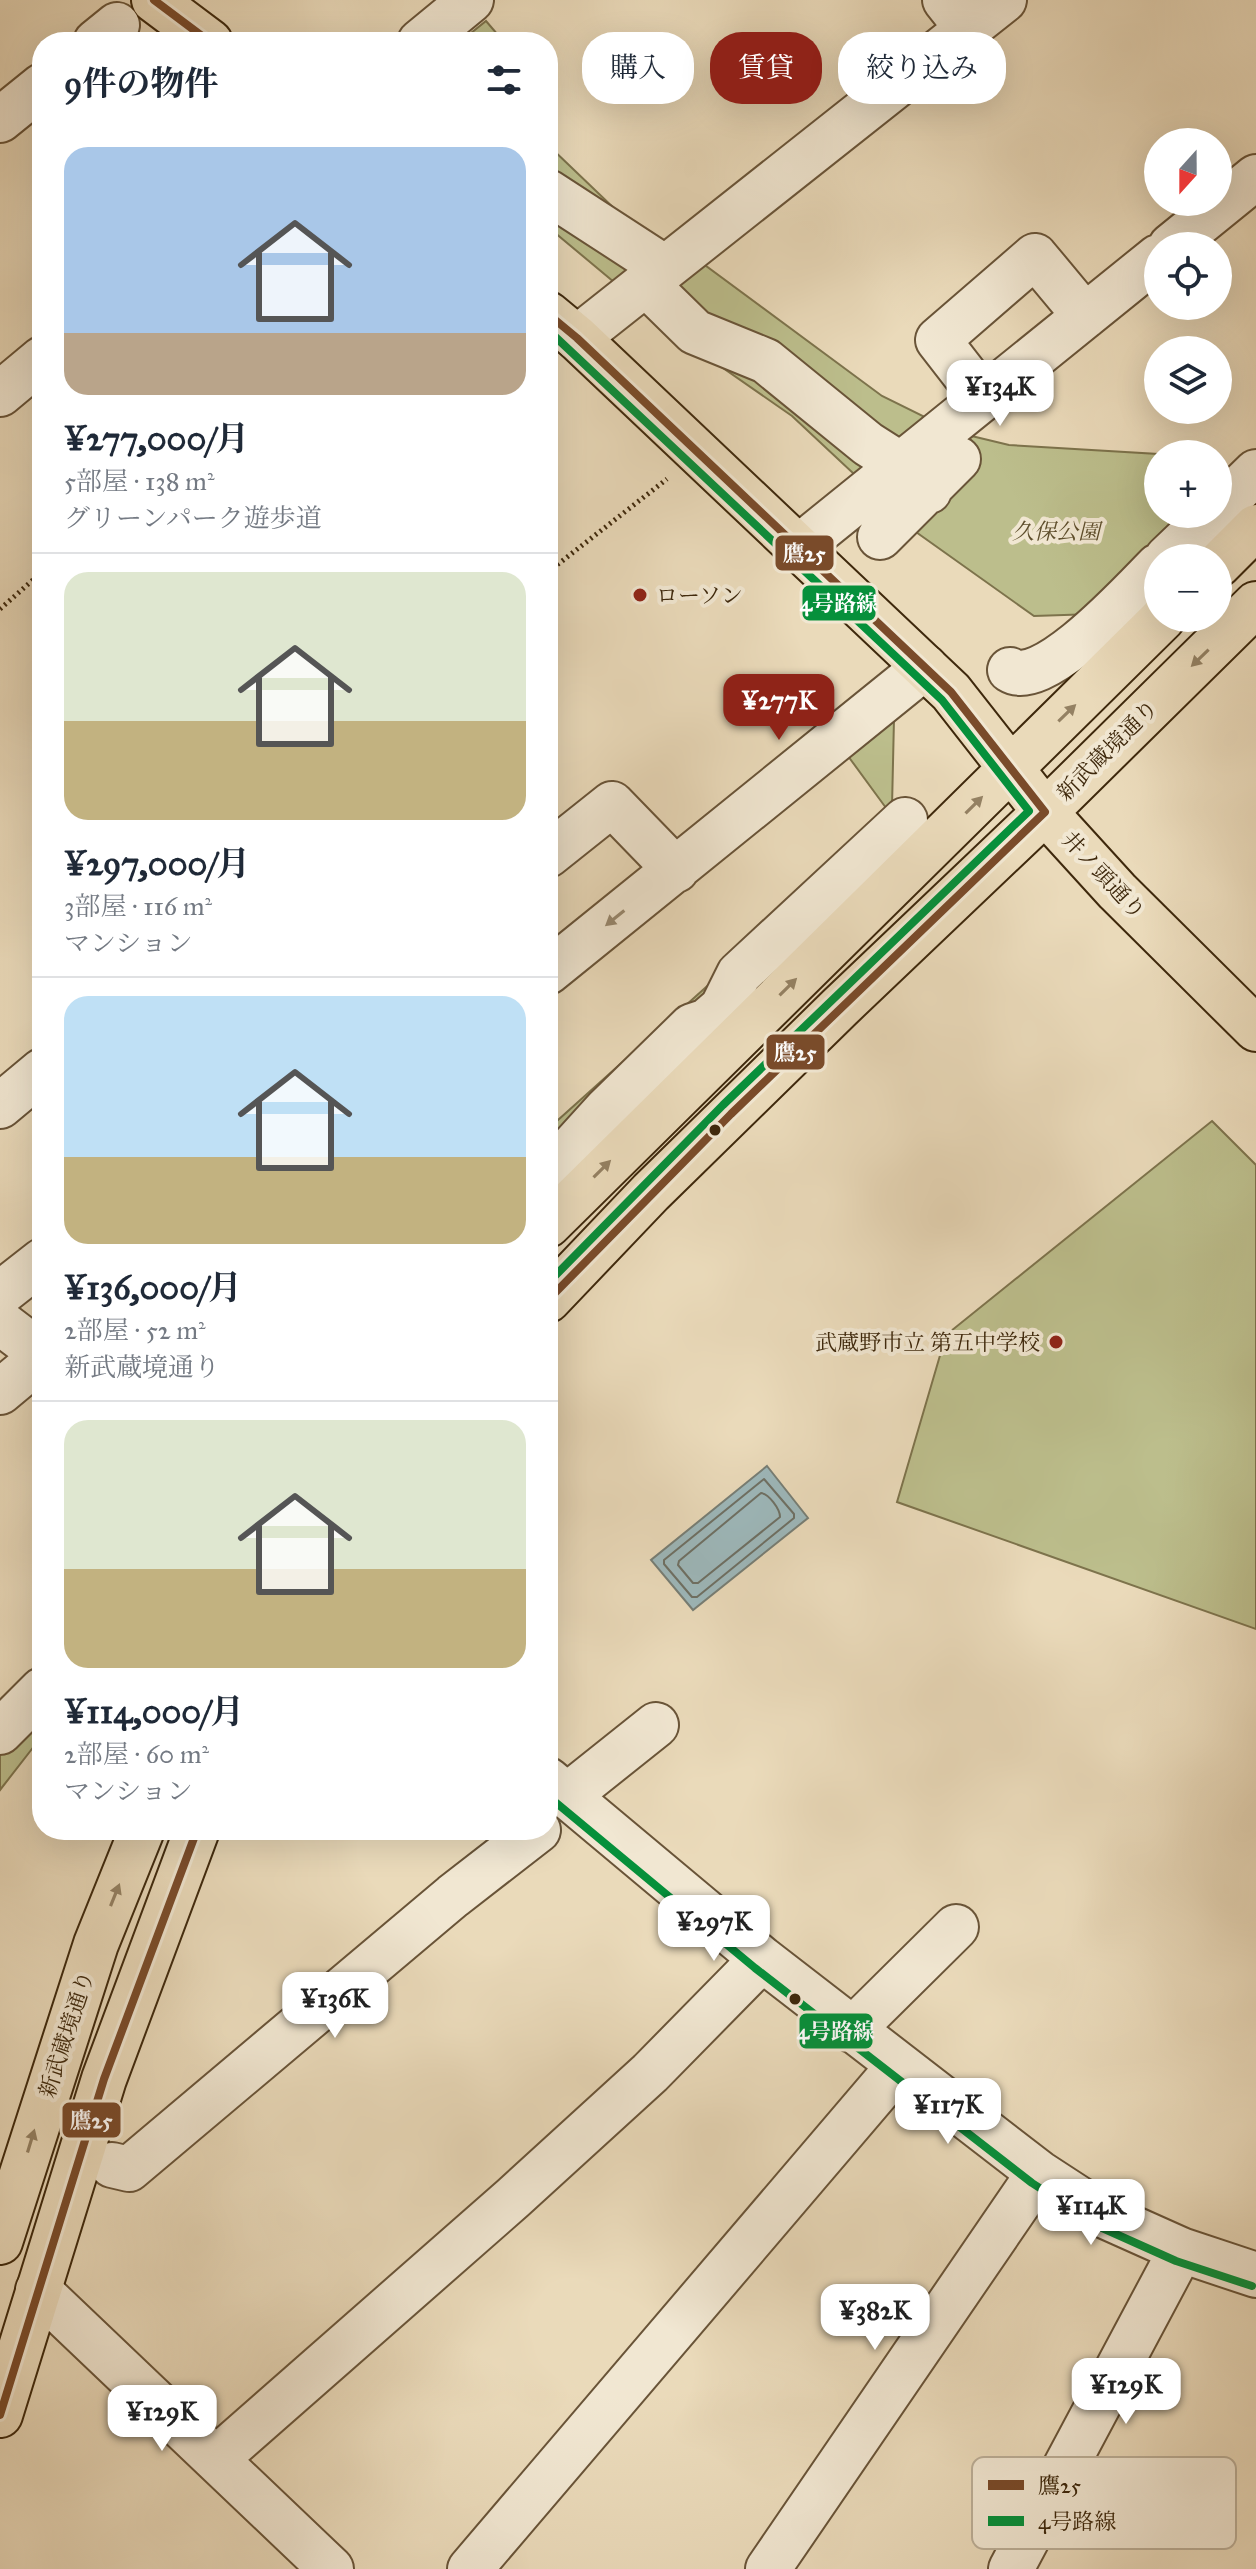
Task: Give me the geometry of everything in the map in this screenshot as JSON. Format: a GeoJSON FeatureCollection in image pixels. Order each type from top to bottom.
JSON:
{"type":"FeatureCollection","features":[{"type":"Feature","properties":{"kind":"main road"},"geometry":{"type":"LineString","coordinates":[[154,0],[197,32]]}},
{"type":"Feature","properties":{"kind":"main road","name":"井ノ頭通り"},"geometry":{"type":"LineString","coordinates":[[563,326],[925,667],[968,711],[1045,812],[1117,891],[1256,1029]]}},
{"type":"Feature","properties":{"kind":"main road"},"geometry":{"type":"LineString","coordinates":[[1232,551],[1256,527]]}},
{"type":"Feature","properties":{"kind":"main road","name":"新武蔵境通り"},"geometry":{"type":"LineString","coordinates":[[558,1290],[651,1192],[1256,604]]}},
{"type":"Feature","properties":{"kind":"main road"},"geometry":{"type":"LineString","coordinates":[[558,1215],[1149,632]]}},
{"type":"Feature","properties":{"kind":"main road","name":"新武蔵境通り"},"geometry":{"type":"LineString","coordinates":[[0,2242],[96,1944],[138,1840]]}},
{"type":"Feature","properties":{"kind":"main road"},"geometry":{"type":"LineString","coordinates":[[0,2415],[104,2079],[193,1840]]}},
{"type":"Feature","properties":{"kind":"street"},"geometry":{"type":"LineString","coordinates":[[432,32],[471,0]]}},
{"type":"Feature","properties":{"kind":"street"},"geometry":{"type":"LineString","coordinates":[[563,326],[655,275],[956,14],[1004,0]]}},
{"type":"Feature","properties":{"kind":"street"},"geometry":{"type":"LineString","coordinates":[[0,120],[32,94]]}},
{"type":"Feature","properties":{"kind":"street"},"geometry":{"type":"LineString","coordinates":[[1188,232],[1256,177]]}},
{"type":"Feature","properties":{"kind":"street"},"geometry":{"type":"LineString","coordinates":[[558,200],[655,275],[695,332],[766,361],[915,478]]}},
{"type":"Feature","properties":{"kind":"street"},"geometry":{"type":"LineString","coordinates":[[983,398],[938,340],[1035,256],[1085,316]]}},
{"type":"Feature","properties":{"kind":"street"},"geometry":{"type":"LineString","coordinates":[[880,537],[915,478],[983,398],[1144,268]]}},
{"type":"Feature","properties":{"kind":"street"},"geometry":{"type":"LineString","coordinates":[[0,394],[32,367]]}},
{"type":"Feature","properties":{"kind":"street"},"geometry":{"type":"LineString","coordinates":[[799,547],[915,478],[958,459]]}},
{"type":"Feature","properties":{"kind":"street"},"geometry":{"type":"LineString","coordinates":[[1232,495],[1256,472]]}},
{"type":"Feature","properties":{"kind":"street"},"geometry":{"type":"LineString","coordinates":[[1182,544],[1198,528]]}},
{"type":"Feature","properties":{"kind":"street"},"geometry":{"type":"LineString","coordinates":[[1010,670],[1016,674],[1035,672],[1057,659],[1144,579]]}},
{"type":"Feature","properties":{"kind":"street"},"geometry":{"type":"LineString","coordinates":[[558,964],[925,667]]}},
{"type":"Feature","properties":{"kind":"street"},"geometry":{"type":"LineString","coordinates":[[558,847],[612,804],[676,870]]}},
{"type":"Feature","properties":{"kind":"street"},"geometry":{"type":"LineString","coordinates":[[558,1163],[606,1110],[692,1026],[707,1021],[722,1008],[739,974],[905,820]]}},
{"type":"Feature","properties":{"kind":"street"},"geometry":{"type":"LineString","coordinates":[[0,1106],[32,1079]]}},
{"type":"Feature","properties":{"kind":"street"},"geometry":{"type":"LineString","coordinates":[[0,1294],[32,1269]]}},
{"type":"Feature","properties":{"kind":"street"},"geometry":{"type":"LineString","coordinates":[[0,1322],[32,1348]]}},
{"type":"Feature","properties":{"kind":"street"},"geometry":{"type":"LineString","coordinates":[[0,1392],[32,1365]]}},
{"type":"Feature","properties":{"kind":"street"},"geometry":{"type":"LineString","coordinates":[[0,1732],[32,1700]]}},
{"type":"Feature","properties":{"kind":"street"},"geometry":{"type":"LineString","coordinates":[[656,1725],[559,1800],[1039,2173],[1105,2216],[1181,2250],[1256,2275]]}},
{"type":"Feature","properties":{"kind":"street"},"geometry":{"type":"LineString","coordinates":[[112,2165],[129,2169],[453,1896],[525,1840]]}},
{"type":"Feature","properties":{"kind":"street"},"geometry":{"type":"LineString","coordinates":[[852,2030],[956,1927]]}},
{"type":"Feature","properties":{"kind":"street"},"geometry":{"type":"LineString","coordinates":[[217,2458],[616,2104],[762,1959]]}},
{"type":"Feature","properties":{"kind":"street"},"geometry":{"type":"LineString","coordinates":[[470,2569],[899,2066]]}},
{"type":"Feature","properties":{"kind":"street"},"geometry":{"type":"LineString","coordinates":[[768,2569],[1039,2173]]}},
{"type":"Feature","properties":{"kind":"street"},"geometry":{"type":"LineString","coordinates":[[1071,2457],[1181,2250]]}},
{"type":"Feature","properties":{"kind":"street"},"geometry":{"type":"LineString","coordinates":[[38,2290],[331,2569]]}},
{"type":"Feature","properties":{"kind":"street"},"geometry":{"type":"LineString","coordinates":[[1011,2569],[1022,2549]]}},
{"type":"Feature","properties":{"kind":"path"},"geometry":{"type":"LineString","coordinates":[[558,564],[667,478]]}},
{"type":"Feature","properties":{"kind":"path"},"geometry":{"type":"LineString","coordinates":[[0,609],[32,581]]}},
{"type":"Feature","properties":{"kind":"green space"},"geometry":{"type":"Polygon","coordinates":[[[486,21],[495,32],[472,32],[486,21]]]}},
{"type":"Feature","properties":{"kind":"green space","name":"久保公園"},"geometry":{"type":"Polygon","coordinates":[[[558,155],[666,258],[702,263],[882,396],[955,432],[1009,445],[1144,453],[1144,528],[1180,528],[1164,544],[1144,544],[1144,564],[1094,614],[1034,616],[916,532],[792,416],[687,343],[558,235],[558,155]]]}},
{"type":"Feature","properties":{"kind":"green space"},"geometry":{"type":"Polygon","coordinates":[[[894,719],[892,807],[898,817],[735,969],[717,1006],[685,1024],[558,1154],[558,1120],[734,962],[754,932],[889,812],[848,756],[894,719]]]}},
{"type":"Feature","properties":{"kind":"green space"},"geometry":{"type":"Polygon","coordinates":[[[1212,1121],[1256,1165],[1256,1629],[897,1502],[946,1335],[1212,1121]]]}},
{"type":"Feature","properties":{"kind":"green space"},"geometry":{"type":"Polygon","coordinates":[[[32,1680],[32,1749],[0,1790],[0,1713],[32,1680]]]}},
{"type":"Feature","properties":{"kind":"water"},"geometry":{"type":"Polygon","coordinates":[[[767,1466],[808,1518],[693,1610],[651,1560],[767,1466]]]}},
{"type":"Feature","properties":{"kind":"transit line","name":"鷹25"},"geometry":{"type":"LineString","coordinates":[[154,0],[197,32]]}},
{"type":"Feature","properties":{"kind":"transit line","name":"鷹25"},"geometry":{"type":"LineString","coordinates":[[558,322],[951,692],[1045,812],[731,1114],[558,1290]]}},
{"type":"Feature","properties":{"kind":"transit line","name":"4号路線"},"geometry":{"type":"LineString","coordinates":[[558,339],[942,700],[1029,811],[723,1105],[558,1273]]}},
{"type":"Feature","properties":{"kind":"transit line","name":"4号路線"},"geometry":{"type":"LineString","coordinates":[[558,1804],[755,1968],[1032,2183],[1100,2227],[1176,2261],[1252,2286]]}},
{"type":"Feature","properties":{"kind":"transit line","name":"鷹25"},"geometry":{"type":"LineString","coordinates":[[0,2415],[104,2079],[193,1840]]}},
{"type":"Feature","properties":{"kind":"place","name":"ローソン"},"geometry":{"type":"Point","coordinates":[640,595]}},
{"type":"Feature","properties":{"kind":"place","name":"武蔵野市立 第五中学校"},"geometry":{"type":"Point","coordinates":[1056,1342]}}]}
